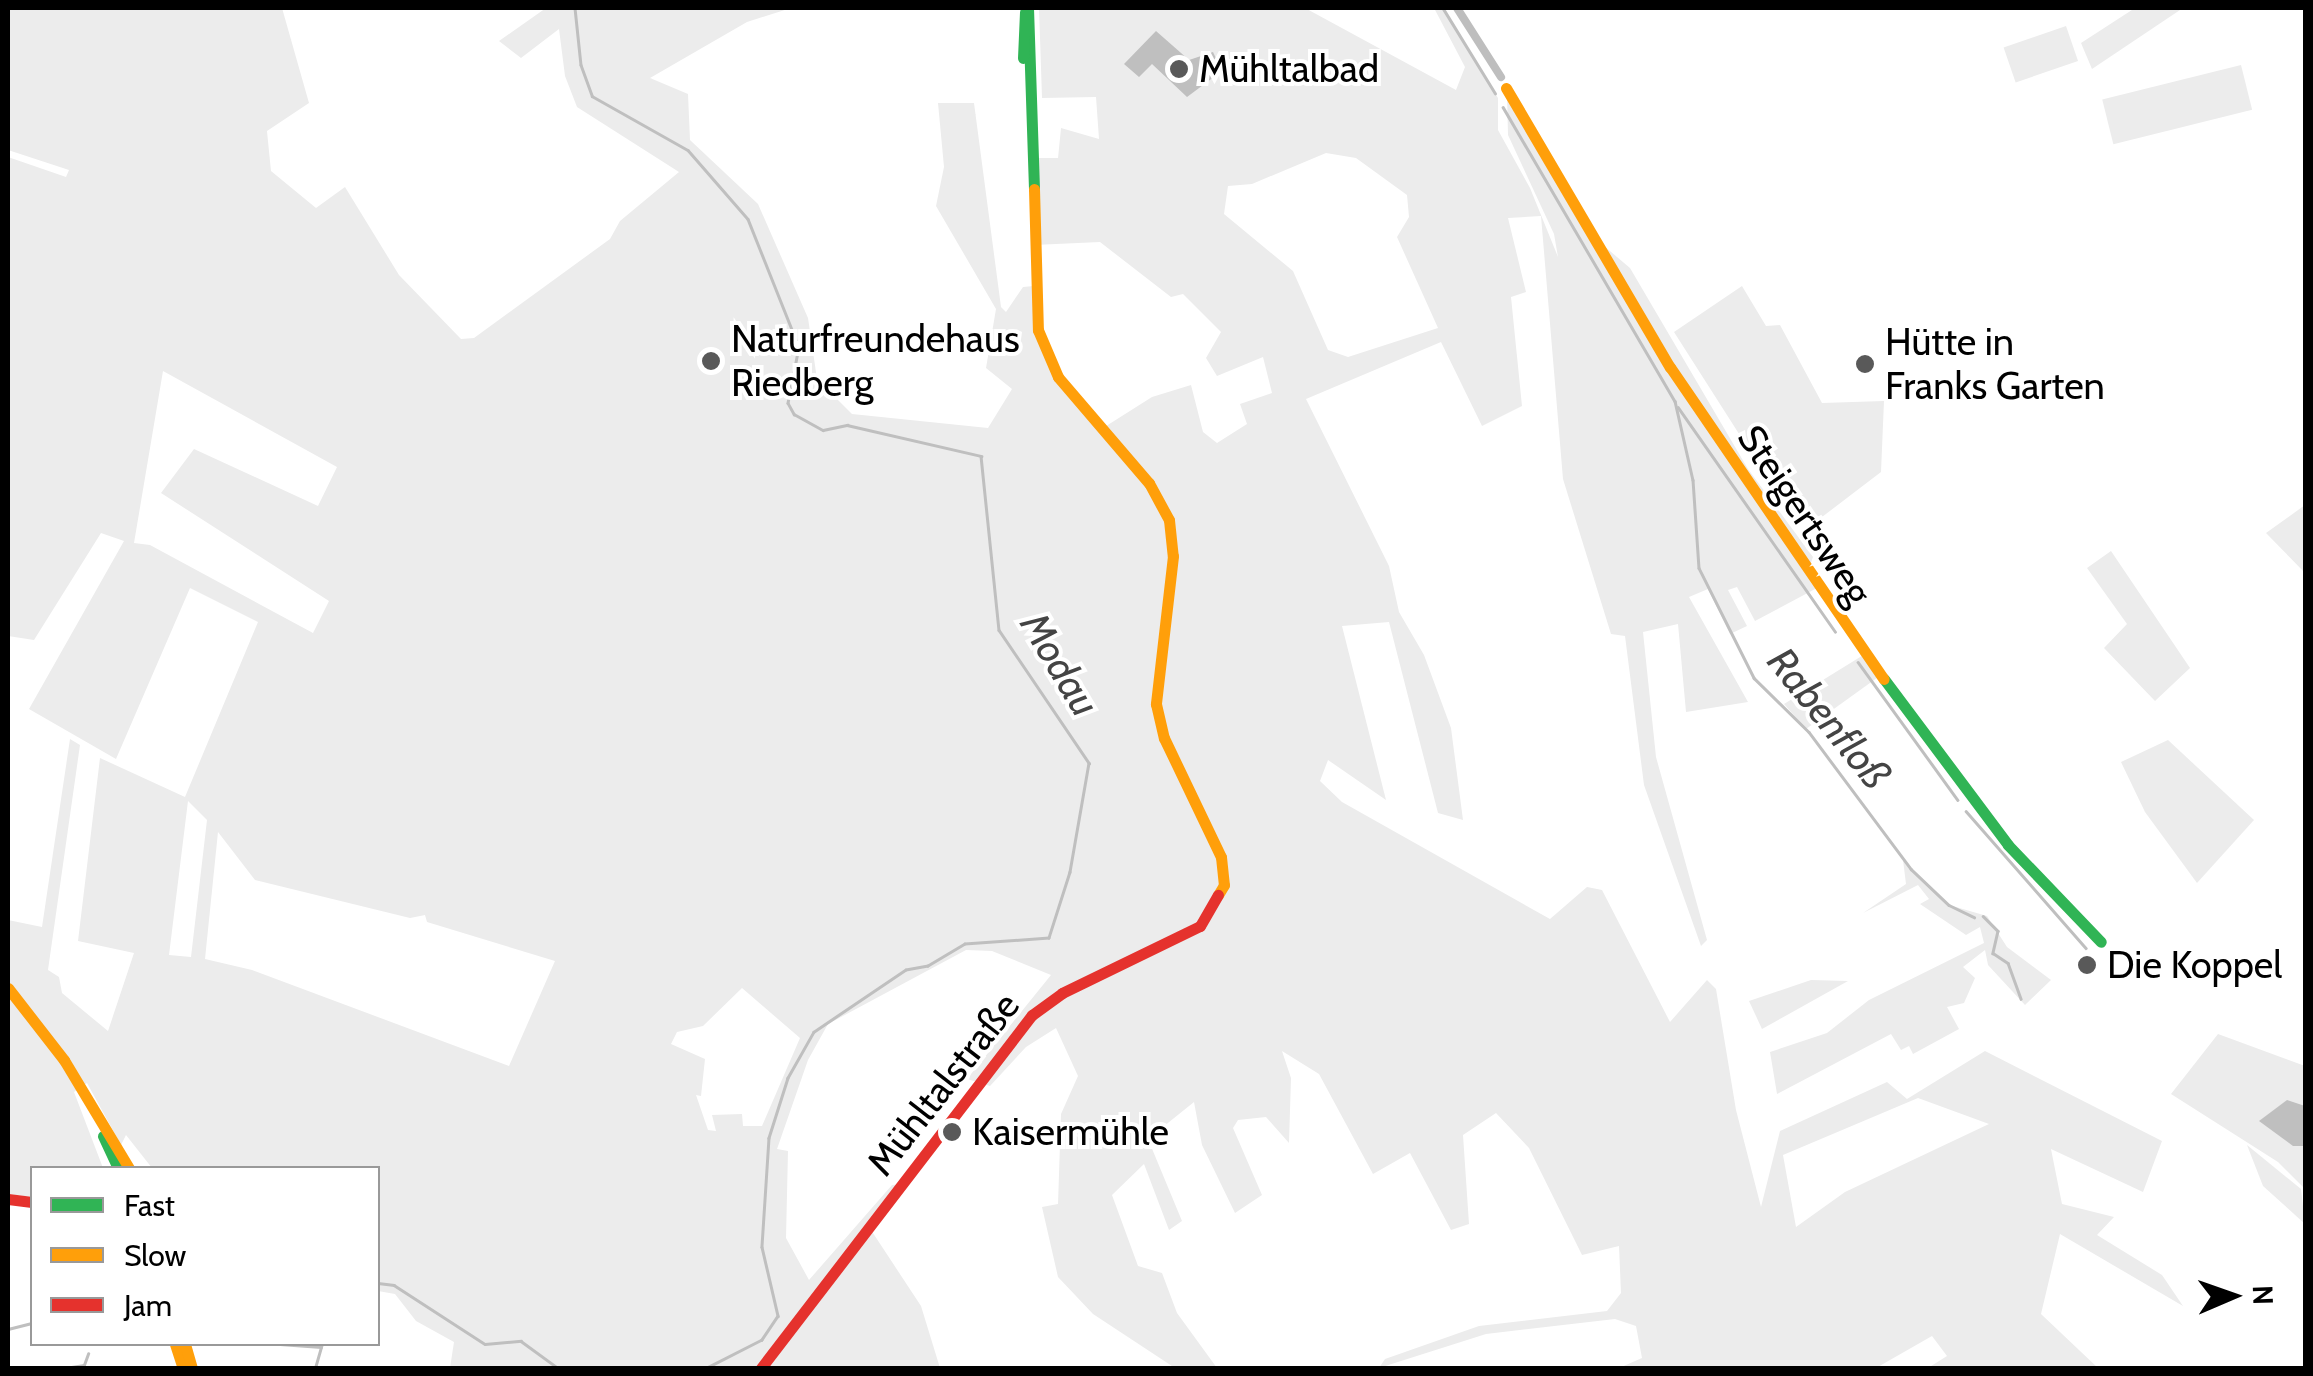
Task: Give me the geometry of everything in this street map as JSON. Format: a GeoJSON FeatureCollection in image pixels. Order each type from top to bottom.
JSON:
{"type":"FeatureCollection","features":[{"type":"Feature","properties":{"kind":"street","name":"Mühltalstraße"},"geometry":{"type":"LineString","coordinates":[[761,1368],[1032,1015],[1062,993],[1200,926],[1224,885],[1221,857],[1164,738],[1156,704],[1173,556],[1169,520],[1149,482],[1058,378],[1038,330],[1027,8]]}},
{"type":"Feature","properties":{"kind":"street","name":"Steigertsweg"},"geometry":{"type":"LineString","coordinates":[[1457,8],[1688,397],[1816,588],[2008,844],[2101,942]]}},
{"type":"Feature","properties":{"kind":"street"},"geometry":{"type":"LineString","coordinates":[[8,988],[81,1088],[128,1166]]}},
{"type":"Feature","properties":{"kind":"street"},"geometry":{"type":"LineString","coordinates":[[81,1088],[117,1166]]}},
{"type":"Feature","properties":{"kind":"street"},"geometry":{"type":"LineString","coordinates":[[106,1144],[108,1166]]}},
{"type":"Feature","properties":{"kind":"shaded area"},"geometry":{"type":"Polygon","coordinates":[[[8,8],[282,8],[309,103],[267,131],[271,171],[316,208],[345,187],[399,275],[461,339],[474,338],[610,239],[620,221],[679,172],[577,107],[565,76],[559,29],[521,58],[499,41],[546,8],[791,8],[747,22],[650,78],[688,94],[690,140],[758,204],[808,318],[817,379],[852,414],[988,428],[1012,389],[986,368],[996,309],[936,206],[944,167],[938,103],[974,103],[1001,307],[1006,312],[1023,287],[1034,286],[1044,351],[1103,428],[1152,397],[1191,385],[1203,432],[1217,443],[1247,424],[1240,404],[1272,393],[1263,357],[1217,376],[1206,358],[1221,332],[1183,294],[1171,297],[1100,242],[1034,245],[1032,158],[1058,158],[1061,128],[1099,139],[1096,97],[1042,98],[1039,8],[1305,8],[1456,90],[1465,67],[1434,8],[1443,8],[1498,98],[1498,130],[1530,188],[1558,257],[1554,234],[1508,135],[1507,95],[1591,235],[1630,268],[1748,469],[1813,557],[1807,574],[1817,588],[1755,621],[1737,587],[1728,590],[1747,626],[1730,634],[1708,589],[1689,597],[1748,702],[1686,712],[1678,624],[1643,632],[1656,757],[1707,940],[1701,946],[1644,785],[1625,636],[1611,634],[1563,479],[1541,216],[1508,218],[1526,292],[1511,297],[1522,406],[1482,426],[1441,342],[1306,399],[1389,566],[1399,612],[1424,655],[1451,728],[1463,820],[1438,813],[1389,622],[1342,626],[1386,800],[1328,760],[1320,781],[1342,802],[1550,919],[1587,887],[1602,890],[1670,1022],[1707,980],[1716,989],[1736,1110],[1761,1207],[1780,1131],[1887,1082],[1907,1099],[1985,1051],[2162,1141],[2143,1192],[2051,1149],[2062,1204],[2114,1217],[2097,1235],[2162,1275],[2183,1306],[2060,1234],[2041,1314],[2098,1368],[1928,1368],[1947,1356],[1932,1336],[1876,1368],[1619,1368],[1642,1358],[1636,1326],[1615,1319],[1486,1334],[1379,1368],[1385,1359],[1479,1326],[1607,1311],[1621,1293],[1619,1246],[1582,1255],[1529,1148],[1496,1113],[1463,1135],[1469,1224],[1451,1230],[1410,1153],[1373,1174],[1319,1074],[1282,1051],[1291,1078],[1289,1143],[1266,1117],[1238,1120],[1233,1128],[1262,1195],[1235,1213],[1202,1145],[1194,1102],[1148,1139],[1182,1221],[1169,1230],[1144,1164],[1112,1195],[1138,1266],[1162,1273],[1177,1313],[1217,1368],[1175,1368],[1093,1314],[1058,1277],[1042,1207],[1058,1204],[1061,1114],[1078,1076],[1056,1028],[1026,1047],[990,1086],[967,1079],[1051,975],[992,951],[966,950],[828,1024],[808,1060],[777,1149],[788,1151],[786,1238],[809,1280],[892,1185],[902,1184],[869,1227],[921,1306],[940,1368],[450,1368],[454,1342],[416,1321],[395,1294],[380,1291],[380,1166],[150,1166],[126,1135],[121,1145],[87,1083],[74,1092],[102,1166],[30,1166],[30,1197],[8,1194],[8,920],[42,927],[70,739],[80,745],[48,970],[59,977],[62,993],[108,1031],[134,953],[78,941],[100,758],[185,797],[258,622],[190,588],[116,759],[29,709],[124,541],[101,533],[34,640],[8,636],[8,157],[66,177],[69,170],[8,150],[8,8]],[[1326,153],[1252,184],[1228,186],[1224,214],[1293,271],[1328,350],[1348,357],[1438,328],[1397,237],[1409,217],[1407,195],[1356,158],[1326,153]],[[163,371],[134,543],[150,545],[313,633],[329,601],[161,493],[194,449],[318,506],[337,467],[163,371]],[[188,801],[169,955],[191,957],[207,820],[188,801]],[[218,832],[205,959],[252,970],[509,1066],[555,961],[427,922],[425,915],[410,918],[255,880],[218,832]],[[742,988],[703,1026],[677,1032],[671,1044],[705,1059],[701,1096],[696,1095],[708,1130],[716,1131],[712,1115],[742,1114],[743,1126],[762,1126],[800,1038],[742,988]],[[1918,1098],[1783,1155],[1796,1227],[1845,1192],[1989,1124],[1918,1098]]]}},
{"type":"Feature","properties":{"kind":"shaded area"},"geometry":{"type":"Polygon","coordinates":[[[2135,8],[2183,8],[2092,69],[2081,43],[2135,8]]]}},
{"type":"Feature","properties":{"kind":"shaded area"},"geometry":{"type":"Polygon","coordinates":[[[2066,26],[2078,61],[2016,82],[2004,47],[2066,26]]]}},
{"type":"Feature","properties":{"kind":"shaded area"},"geometry":{"type":"Polygon","coordinates":[[[1156,31],[1189,60],[1213,52],[1222,71],[1187,97],[1152,64],[1139,77],[1124,64],[1156,31]]]}},
{"type":"Feature","properties":{"kind":"shaded area"},"geometry":{"type":"Polygon","coordinates":[[[2241,65],[2252,110],[2113,144],[2102,100],[2241,65]]]}},
{"type":"Feature","properties":{"kind":"shaded area"},"geometry":{"type":"Polygon","coordinates":[[[1742,286],[1766,326],[1780,325],[1822,403],[1884,401],[1881,472],[1822,517],[1798,512],[1778,495],[1674,332],[1742,286]]]}},
{"type":"Feature","properties":{"kind":"shaded area"},"geometry":{"type":"Polygon","coordinates":[[[2305,505],[2305,573],[2266,533],[2305,505]]]}},
{"type":"Feature","properties":{"kind":"shaded area"},"geometry":{"type":"Polygon","coordinates":[[[2111,551],[2190,668],[2155,701],[2104,648],[2127,624],[2087,568],[2111,551]]]}},
{"type":"Feature","properties":{"kind":"shaded area"},"geometry":{"type":"Polygon","coordinates":[[[1865,654],[1881,675],[1806,729],[1784,704],[1865,654]]]}},
{"type":"Feature","properties":{"kind":"shaded area"},"geometry":{"type":"Polygon","coordinates":[[[2168,740],[2254,820],[2197,883],[2145,812],[2121,762],[2168,740]]]}},
{"type":"Feature","properties":{"kind":"shaded area"},"geometry":{"type":"Polygon","coordinates":[[[1903,860],[1949,905],[1987,916],[2007,947],[2051,980],[2025,1005],[1988,965],[1985,950],[1963,967],[1975,978],[1964,1003],[1947,1007],[1959,1029],[1913,1054],[1909,1046],[1901,1050],[1891,1034],[1777,1094],[1770,1052],[1827,1033],[1869,1000],[1984,943],[1980,927],[1966,935],[1920,904],[1929,899],[1918,885],[1863,913],[1906,884],[1903,860]]]}},
{"type":"Feature","properties":{"kind":"shaded area"},"geometry":{"type":"Polygon","coordinates":[[[1811,980],[1848,981],[1762,1029],[1749,1001],[1811,980]]]}},
{"type":"Feature","properties":{"kind":"shaded area"},"geometry":{"type":"Polygon","coordinates":[[[2218,1034],[2305,1066],[2305,1189],[2278,1162],[2171,1094],[2218,1034]]]}},
{"type":"Feature","properties":{"kind":"shaded area"},"geometry":{"type":"Polygon","coordinates":[[[2287,1100],[2305,1106],[2305,1146],[2293,1146],[2259,1121],[2287,1100]]]}},
{"type":"Feature","properties":{"kind":"shaded area"},"geometry":{"type":"Polygon","coordinates":[[[2247,1145],[2301,1189],[2305,1224],[2263,1186],[2247,1145]]]}},
{"type":"Feature","properties":{"kind":"waterway","name":"Modau"},"geometry":{"type":"LineString","coordinates":[[575,8],[581,65],[592,96],[688,150],[748,219],[799,347],[788,403],[794,414],[823,430],[847,425],[981,456],[999,630],[1089,763],[1070,872],[1049,938],[965,944],[928,966],[906,970],[814,1032],[788,1078],[769,1138],[762,1247],[778,1316],[762,1340],[707,1368]]}},
{"type":"Feature","properties":{"kind":"waterway","name":"Rabenfloß"},"geometry":{"type":"LineString","coordinates":[[1443,8],[1495,93]]}},
{"type":"Feature","properties":{"kind":"waterway","name":"Rabenfloß"},"geometry":{"type":"LineString","coordinates":[[1503,107],[1675,401],[1693,480],[1699,568],[1754,678],[1809,732],[1911,869],[1949,905],[1974,917]]}},
{"type":"Feature","properties":{"kind":"waterway","name":"Rabenfloß"},"geometry":{"type":"LineString","coordinates":[[1678,407],[1835,631]]}},
{"type":"Feature","properties":{"kind":"waterway","name":"Rabenfloß"},"geometry":{"type":"LineString","coordinates":[[1858,662],[1958,800]]}},
{"type":"Feature","properties":{"kind":"waterway","name":"Rabenfloß"},"geometry":{"type":"LineString","coordinates":[[1966,811],[2086,948]]}},
{"type":"Feature","properties":{"kind":"waterway","name":"Rabenfloß"},"geometry":{"type":"LineString","coordinates":[[1983,916],[1998,931],[1993,953],[2008,963],[2021,999]]}},
{"type":"Feature","properties":{"kind":"waterway","name":"Modau"},"geometry":{"type":"LineString","coordinates":[[380,1283],[394,1285],[485,1344],[521,1341],[558,1368]]}},
{"type":"Feature","properties":{"kind":"waterway"},"geometry":{"type":"LineString","coordinates":[[8,1329],[30,1324]]}},
{"type":"Feature","properties":{"kind":"waterway"},"geometry":{"type":"LineString","coordinates":[[307,1346],[321,1347]]}},
{"type":"Feature","properties":{"kind":"waterway","name":"Modau"},"geometry":{"type":"LineString","coordinates":[[315,1368],[321,1346]]}},
{"type":"Feature","properties":{"kind":"waterway"},"geometry":{"type":"LineString","coordinates":[[65,1368],[84,1365],[88,1354]]}},
{"type":"Feature","properties":{"kind":"traffic: fast"},"geometry":{"type":"LineString","coordinates":[[1028,8],[1034,189]]}},
{"type":"Feature","properties":{"kind":"traffic: fast"},"geometry":{"type":"LineString","coordinates":[[1023,58],[1025,12]]}},
{"type":"Feature","properties":{"kind":"traffic: fast"},"geometry":{"type":"LineString","coordinates":[[1884,679],[2008,845],[2101,942]]}},
{"type":"Feature","properties":{"kind":"traffic: fast"},"geometry":{"type":"LineString","coordinates":[[103,1136],[117,1166]]}},
{"type":"Feature","properties":{"kind":"traffic: slow"},"geometry":{"type":"LineString","coordinates":[[1506,88],[1670,367],[1884,679]]}},
{"type":"Feature","properties":{"kind":"traffic: slow"},"geometry":{"type":"LineString","coordinates":[[1034,189],[1038,330],[1058,377],[1149,483],[1169,520],[1173,556],[1156,704],[1164,738],[1221,857],[1224,885],[1218,895]]}},
{"type":"Feature","properties":{"kind":"traffic: slow"},"geometry":{"type":"LineString","coordinates":[[8,988],[64,1060],[128,1166]]}},
{"type":"Feature","properties":{"kind":"traffic: slow"},"geometry":{"type":"LineString","coordinates":[[176,1346],[183,1368]]}},
{"type":"Feature","properties":{"kind":"traffic: slow"},"geometry":{"type":"LineString","coordinates":[[186,1346],[192,1368]]}},
{"type":"Feature","properties":{"kind":"traffic: jam"},"geometry":{"type":"LineString","coordinates":[[761,1368],[1032,1015],[1062,993],[1200,926],[1218,895]]}},
{"type":"Feature","properties":{"kind":"traffic: jam"},"geometry":{"type":"LineString","coordinates":[[8,1199],[30,1202]]}},
{"type":"Feature","properties":{"kind":"place","name":"Mühltalbad"},"geometry":{"type":"Point","coordinates":[1179,69]}},
{"type":"Feature","properties":{"kind":"place","name":"Naturfreundehaus Riedberg"},"geometry":{"type":"Point","coordinates":[711,361]}},
{"type":"Feature","properties":{"kind":"place","name":"Hütte in Franks Garten"},"geometry":{"type":"Point","coordinates":[1865,364]}},
{"type":"Feature","properties":{"kind":"place","name":"Die Koppel"},"geometry":{"type":"Point","coordinates":[2087,965]}},
{"type":"Feature","properties":{"kind":"place","name":"Kaisermühle"},"geometry":{"type":"Point","coordinates":[952,1132]}}]}
